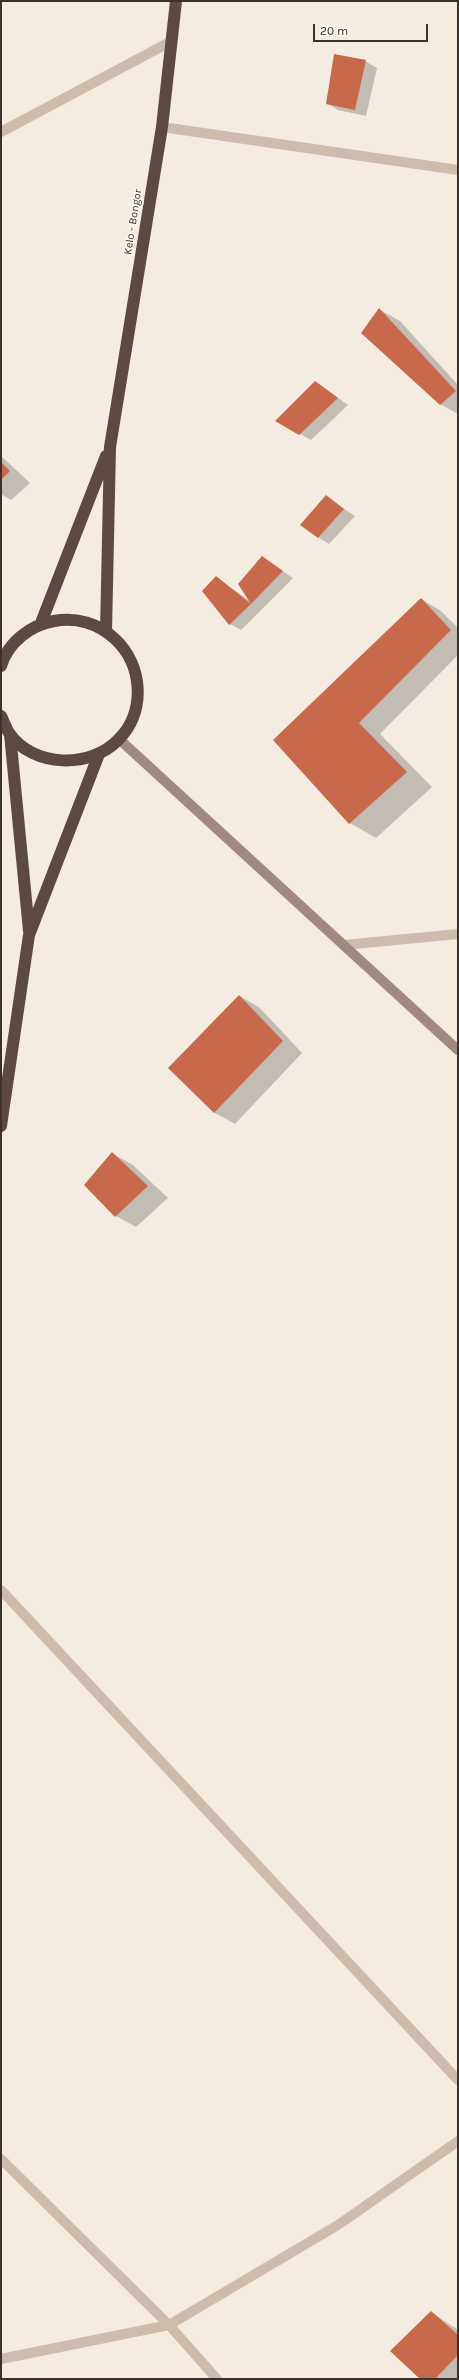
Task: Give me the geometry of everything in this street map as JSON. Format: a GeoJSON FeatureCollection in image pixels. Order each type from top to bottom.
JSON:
{"type":"FeatureCollection","features":[{"type":"Feature","properties":{"kind":"highway","name":"Kelo - Bongor"},"geometry":{"type":"LineString","coordinates":[[110,447],[162,127],[170,42],[176,1]]}},
{"type":"Feature","properties":{"kind":"highway"},"geometry":{"type":"LineString","coordinates":[[41,624],[110,447]]}},
{"type":"Feature","properties":{"kind":"highway"},"geometry":{"type":"LineString","coordinates":[[106,631],[110,447]]}},
{"type":"Feature","properties":{"kind":"highway"},"geometry":{"type":"LineString","coordinates":[[2,659],[19,637],[41,624],[63,619],[86,621],[106,631],[127,653],[135,669],[138,694],[133,718],[119,739],[99,754],[75,761],[50,760],[28,750],[10,734]]}},
{"type":"Feature","properties":{"kind":"highway"},"geometry":{"type":"LineString","coordinates":[[1,716],[10,734],[29,935]]}},
{"type":"Feature","properties":{"kind":"highway"},"geometry":{"type":"LineString","coordinates":[[1,1126],[29,935],[99,754]]}},
{"type":"Feature","properties":{"kind":"main road"},"geometry":{"type":"LineString","coordinates":[[119,739],[458,1050]]}},
{"type":"Feature","properties":{"kind":"street"},"geometry":{"type":"LineString","coordinates":[[1,132],[170,42]]}},
{"type":"Feature","properties":{"kind":"street"},"geometry":{"type":"LineString","coordinates":[[162,127],[458,170]]}},
{"type":"Feature","properties":{"kind":"street"},"geometry":{"type":"LineString","coordinates":[[344,946],[458,934]]}},
{"type":"Feature","properties":{"kind":"street"},"geometry":{"type":"LineString","coordinates":[[1,1590],[458,2080]]}},
{"type":"Feature","properties":{"kind":"street"},"geometry":{"type":"LineString","coordinates":[[1,2359],[169,2325],[338,2225],[458,2141]]}},
{"type":"Feature","properties":{"kind":"street"},"geometry":{"type":"LineString","coordinates":[[1,2159],[169,2325],[217,2379]]}},
{"type":"Feature","properties":{"kind":"building"},"geometry":{"type":"Polygon","coordinates":[[[334,54],[366,60],[355,110],[326,104],[334,54]]]}},
{"type":"Feature","properties":{"kind":"building"},"geometry":{"type":"Polygon","coordinates":[[[379,308],[456,391],[440,405],[361,333],[379,308]]]}},
{"type":"Feature","properties":{"kind":"building"},"geometry":{"type":"Polygon","coordinates":[[[315,381],[338,398],[299,435],[275,421],[315,381]]]}},
{"type":"Feature","properties":{"kind":"building"},"geometry":{"type":"Polygon","coordinates":[[[1,462],[10,471],[1,480],[1,462]]]}},
{"type":"Feature","properties":{"kind":"building"},"geometry":{"type":"Polygon","coordinates":[[[326,495],[344,509],[318,538],[300,525],[326,495]]]}},
{"type":"Feature","properties":{"kind":"building"},"geometry":{"type":"Polygon","coordinates":[[[262,556],[283,571],[251,604],[238,584],[262,556]]]}},
{"type":"Feature","properties":{"kind":"building"},"geometry":{"type":"Polygon","coordinates":[[[216,576],[251,604],[229,625],[202,591],[216,576]]]}},
{"type":"Feature","properties":{"kind":"building"},"geometry":{"type":"Polygon","coordinates":[[[421,598],[451,630],[359,723],[407,772],[349,824],[273,740],[421,598]]]}},
{"type":"Feature","properties":{"kind":"building"},"geometry":{"type":"Polygon","coordinates":[[[239,995],[283,1041],[214,1113],[168,1068],[239,995]]]}},
{"type":"Feature","properties":{"kind":"building"},"geometry":{"type":"Polygon","coordinates":[[[112,1152],[148,1186],[115,1217],[84,1185],[112,1152]]]}},
{"type":"Feature","properties":{"kind":"building"},"geometry":{"type":"Polygon","coordinates":[[[431,2311],[458,2335],[458,2355],[435,2379],[420,2379],[390,2351],[431,2311]]]}}]}
